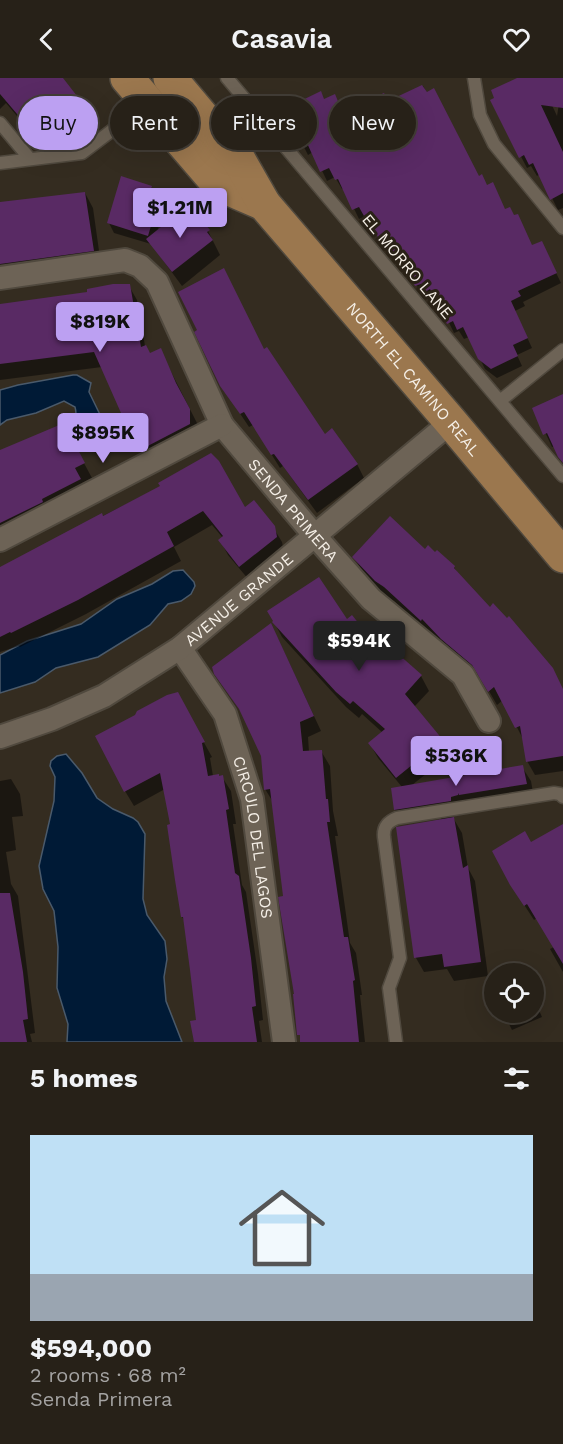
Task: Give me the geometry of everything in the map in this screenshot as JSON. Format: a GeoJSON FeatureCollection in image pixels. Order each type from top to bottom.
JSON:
{"type":"FeatureCollection","features":[{"type":"Feature","properties":{"kind":"main road","name":"NORTH EL CAMINO REAL"},"geometry":{"type":"LineString","coordinates":[[127,78],[160,90],[239,160],[264,204],[563,556]]}},
{"type":"Feature","properties":{"kind":"street","name":"SENDA PRIMERA"},"geometry":{"type":"LineString","coordinates":[[0,278],[125,261],[140,266],[157,282],[222,425],[370,599],[463,675],[489,721]]}},
{"type":"Feature","properties":{"kind":"street","name":"AVENUE GRANDE"},"geometry":{"type":"LineString","coordinates":[[0,737],[52,719],[104,696],[180,648],[451,422]]}},
{"type":"Feature","properties":{"kind":"street"},"geometry":{"type":"LineString","coordinates":[[0,540],[222,425]]}},
{"type":"Feature","properties":{"kind":"street","name":"CIRCULO DEL LAGOS"},"geometry":{"type":"LineString","coordinates":[[180,648],[225,714],[252,799],[284,1042]]}},
{"type":"Feature","properties":{"kind":"lane","name":"EL MORRO LANE"},"geometry":{"type":"LineString","coordinates":[[227,78],[563,476]]}},
{"type":"Feature","properties":{"kind":"lane"},"geometry":{"type":"LineString","coordinates":[[474,78],[480,115],[494,144],[563,228]]}},
{"type":"Feature","properties":{"kind":"lane"},"geometry":{"type":"LineString","coordinates":[[0,163],[82,153],[160,90]]}},
{"type":"Feature","properties":{"kind":"lane"},"geometry":{"type":"LineString","coordinates":[[0,123],[30,159]]}},
{"type":"Feature","properties":{"kind":"lane"},"geometry":{"type":"LineString","coordinates":[[500,402],[563,350]]}},
{"type":"Feature","properties":{"kind":"lane"},"geometry":{"type":"LineString","coordinates":[[396,1042],[389,988],[400,958],[383,830],[386,825],[397,818],[554,793],[563,797]]}},
{"type":"Feature","properties":{"kind":"water"},"geometry":{"type":"Polygon","coordinates":[[[73,375],[91,383],[89,392],[107,429],[106,434],[95,437],[84,433],[78,425],[75,407],[64,401],[36,413],[7,420],[0,425],[0,390],[73,375]]]}},
{"type":"Feature","properties":{"kind":"water"},"geometry":{"type":"Polygon","coordinates":[[[183,570],[194,582],[195,586],[191,594],[181,601],[168,604],[150,625],[98,657],[56,668],[35,682],[0,693],[0,655],[27,641],[81,624],[117,599],[152,584],[173,571],[183,570]]]}},
{"type":"Feature","properties":{"kind":"water"},"geometry":{"type":"Polygon","coordinates":[[[66,754],[82,773],[97,798],[113,809],[133,818],[145,834],[143,899],[147,915],[165,941],[166,1001],[182,1042],[67,1042],[68,1024],[57,988],[58,947],[54,911],[43,889],[39,866],[54,801],[55,777],[50,766],[51,761],[57,756],[66,754]]]}},
{"type":"Feature","properties":{"kind":"building"},"geometry":{"type":"Polygon","coordinates":[[[0,78],[63,78],[77,96],[18,96],[18,115],[0,94],[0,78]]]}},
{"type":"Feature","properties":{"kind":"building"},"geometry":{"type":"Polygon","coordinates":[[[517,78],[563,78],[563,108],[541,105],[563,152],[563,193],[550,200],[533,163],[529,165],[524,155],[519,158],[490,100],[494,98],[491,90],[517,78]]]}},
{"type":"Feature","properties":{"kind":"building"},"geometry":{"type":"Polygon","coordinates":[[[422,85],[427,92],[434,88],[479,176],[482,174],[487,185],[493,182],[505,209],[510,207],[514,215],[518,214],[532,245],[542,241],[557,273],[518,291],[521,296],[511,301],[528,338],[513,345],[518,356],[491,369],[478,359],[463,327],[457,330],[453,321],[447,324],[430,289],[425,292],[421,284],[415,286],[399,252],[393,255],[388,245],[383,248],[367,214],[364,216],[359,207],[352,210],[338,179],[335,180],[329,168],[320,172],[310,150],[317,150],[317,96],[311,96],[321,91],[324,99],[329,97],[329,150],[416,150],[416,96],[399,96],[422,85]]]}},
{"type":"Feature","properties":{"kind":"building"},"geometry":{"type":"Polygon","coordinates":[[[121,176],[152,186],[151,189],[161,192],[148,236],[107,223],[121,176]]]}},
{"type":"Feature","properties":{"kind":"building"},"geometry":{"type":"Polygon","coordinates":[[[85,192],[94,251],[0,264],[0,202],[85,192]]]}},
{"type":"Feature","properties":{"kind":"building"},"geometry":{"type":"Polygon","coordinates":[[[187,206],[210,230],[207,232],[213,240],[172,272],[146,239],[187,206]]]}},
{"type":"Feature","properties":{"kind":"building"},"geometry":{"type":"Polygon","coordinates":[[[224,268],[264,349],[267,347],[325,434],[332,428],[358,464],[308,500],[274,454],[271,455],[244,412],[240,414],[220,386],[194,332],[197,330],[178,292],[224,268]]]}},
{"type":"Feature","properties":{"kind":"building"},"geometry":{"type":"Polygon","coordinates":[[[113,284],[130,284],[141,347],[146,345],[150,353],[161,348],[190,409],[190,424],[140,450],[94,352],[0,364],[0,304],[87,292],[87,289],[113,284]]]}},
{"type":"Feature","properties":{"kind":"building"},"geometry":{"type":"Polygon","coordinates":[[[563,394],[563,463],[547,433],[543,435],[532,408],[563,394]]]}},
{"type":"Feature","properties":{"kind":"building"},"geometry":{"type":"Polygon","coordinates":[[[64,423],[85,463],[75,468],[81,479],[42,499],[43,502],[0,523],[0,450],[64,423]]]}},
{"type":"Feature","properties":{"kind":"building"},"geometry":{"type":"Polygon","coordinates":[[[211,453],[219,461],[245,507],[254,500],[275,526],[277,537],[239,567],[218,540],[223,536],[203,511],[167,532],[174,546],[78,600],[0,637],[0,567],[102,513],[103,516],[160,486],[158,483],[211,453]]]}},
{"type":"Feature","properties":{"kind":"building"},"geometry":{"type":"Polygon","coordinates":[[[390,516],[425,549],[428,545],[435,552],[437,550],[455,566],[454,568],[490,607],[493,603],[507,618],[509,616],[553,668],[563,689],[563,756],[526,762],[520,726],[515,728],[494,687],[488,692],[472,665],[441,639],[422,619],[421,621],[375,581],[352,557],[390,516]]]}},
{"type":"Feature","properties":{"kind":"building"},"geometry":{"type":"Polygon","coordinates":[[[319,577],[347,619],[352,615],[386,649],[389,646],[422,675],[405,694],[443,740],[396,778],[368,743],[385,729],[353,701],[350,704],[336,692],[272,622],[267,611],[319,577]]]}},
{"type":"Feature","properties":{"kind":"building"},"geometry":{"type":"Polygon","coordinates":[[[271,623],[314,716],[300,722],[303,751],[322,750],[330,822],[327,822],[344,937],[348,937],[355,980],[353,981],[359,1042],[300,1042],[300,1035],[297,1035],[294,994],[278,897],[283,896],[270,789],[264,790],[261,756],[239,709],[214,674],[212,667],[271,623]]]}},
{"type":"Feature","properties":{"kind":"building"},"geometry":{"type":"Polygon","coordinates":[[[178,692],[205,742],[202,743],[208,776],[223,775],[229,809],[226,810],[235,873],[239,876],[251,958],[256,1006],[252,1007],[257,1042],[194,1042],[190,1021],[196,1020],[190,970],[167,825],[170,824],[160,773],[124,792],[95,736],[167,695],[178,692]]]}},
{"type":"Feature","properties":{"kind":"building"},"geometry":{"type":"Polygon","coordinates":[[[523,765],[527,784],[459,795],[458,793],[451,797],[451,801],[394,810],[391,788],[523,765]]]}},
{"type":"Feature","properties":{"kind":"building"},"geometry":{"type":"Polygon","coordinates":[[[454,817],[463,868],[468,865],[481,962],[444,967],[442,954],[414,958],[396,827],[454,817]]]}},
{"type":"Feature","properties":{"kind":"building"},"geometry":{"type":"Polygon","coordinates":[[[563,824],[563,964],[527,904],[524,906],[510,885],[492,851],[525,831],[531,842],[563,824]]]}},
{"type":"Feature","properties":{"kind":"building"},"geometry":{"type":"Polygon","coordinates":[[[0,893],[10,893],[23,972],[28,1019],[23,1020],[27,1042],[0,1042],[0,893]]]}}]}
